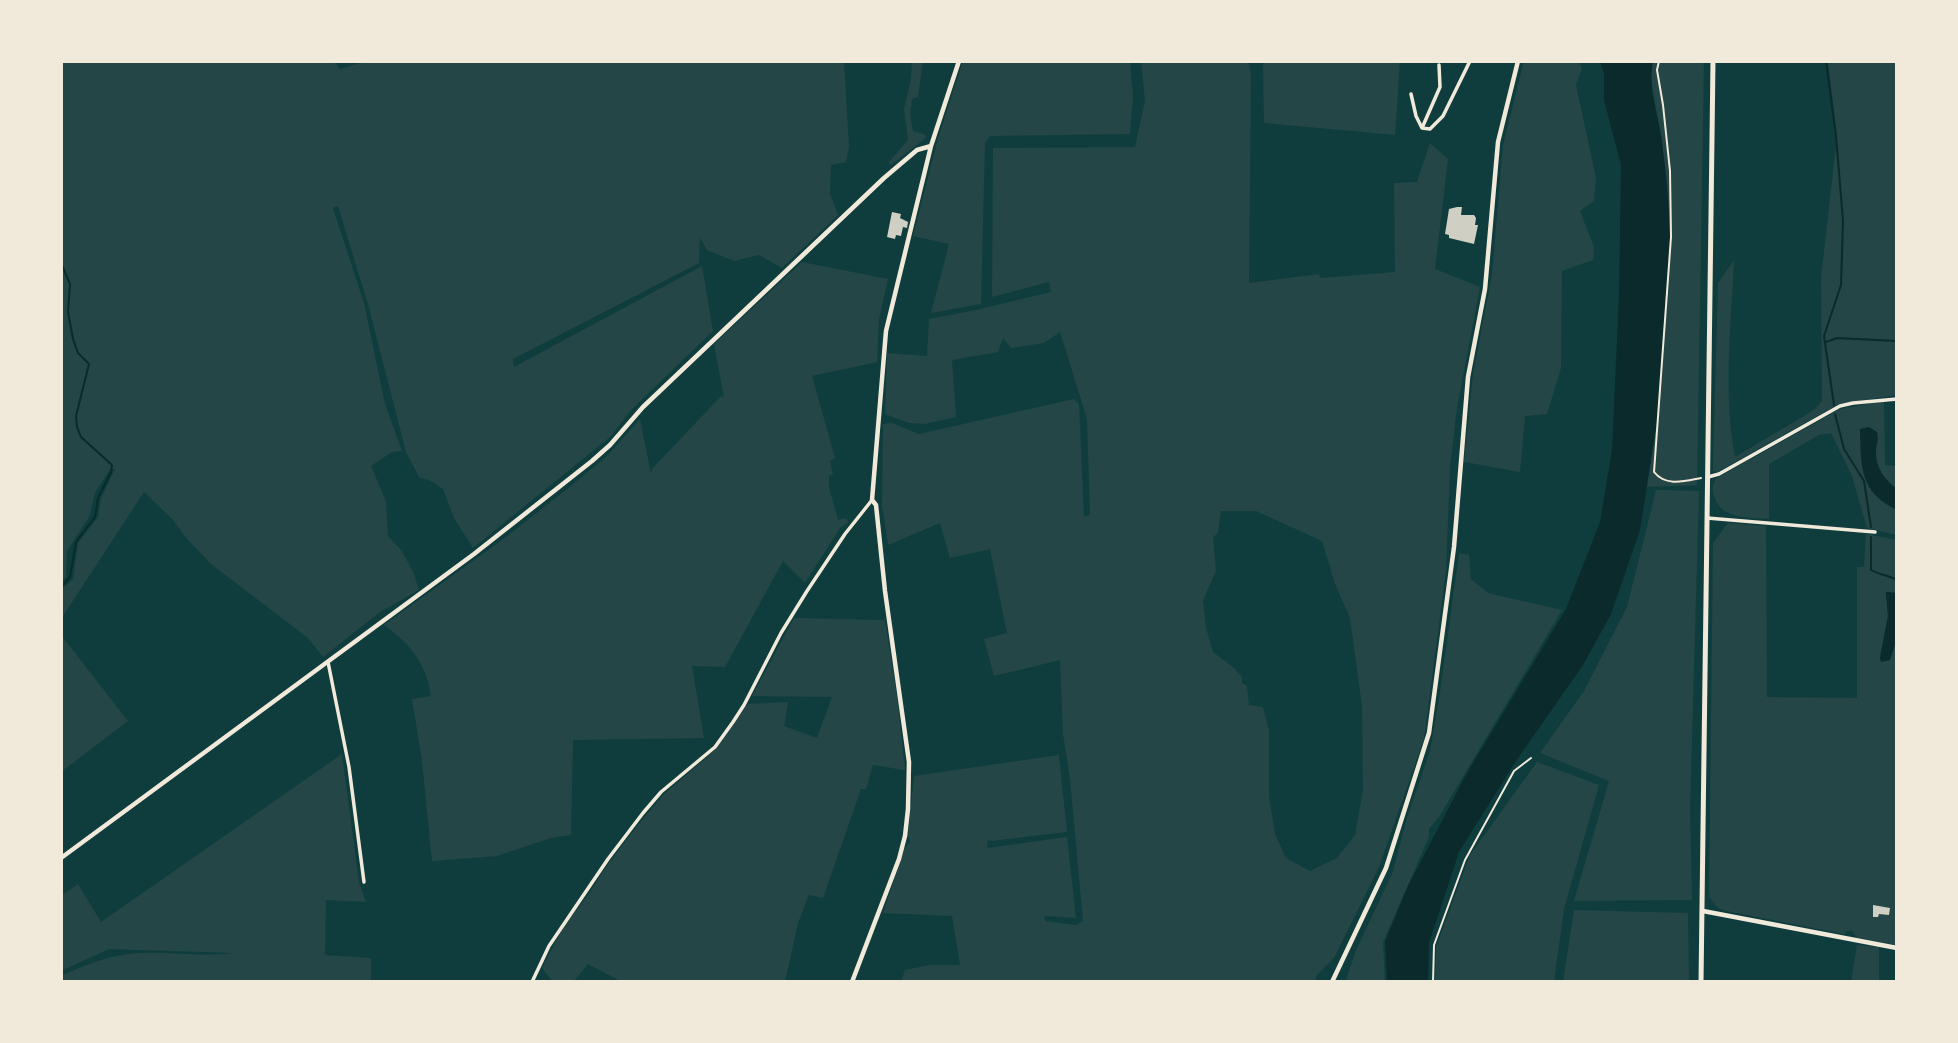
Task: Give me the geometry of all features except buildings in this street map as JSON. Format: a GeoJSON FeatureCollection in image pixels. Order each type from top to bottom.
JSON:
{"type":"FeatureCollection","features":[{"type":"Feature","properties":{"kind":"highway"},"geometry":{"type":"LineString","coordinates":[[1702,982],[1713,61]]}},
{"type":"Feature","properties":{"kind":"street"},"geometry":{"type":"LineString","coordinates":[[532,982],[549,946],[635,824],[661,792],[715,747],[733,722],[780,633],[845,534],[872,500],[886,331],[931,146],[959,61]]}},
{"type":"Feature","properties":{"kind":"street"},"geometry":{"type":"LineString","coordinates":[[1422,128],[1430,129],[1443,116],[1470,61]]}},
{"type":"Feature","properties":{"kind":"street"},"geometry":{"type":"LineString","coordinates":[[1332,982],[1386,868],[1429,733],[1454,547],[1468,377],[1485,289],[1498,142],[1518,61]]}},
{"type":"Feature","properties":{"kind":"street"},"geometry":{"type":"LineString","coordinates":[[1422,128],[1440,87],[1439,65]]}},
{"type":"Feature","properties":{"kind":"street"},"geometry":{"type":"LineString","coordinates":[[1411,94],[1422,128]]}},
{"type":"Feature","properties":{"kind":"street"},"geometry":{"type":"LineString","coordinates":[[61,858],[537,506],[592,461],[610,445],[643,407],[884,178],[917,150],[931,146]]}},
{"type":"Feature","properties":{"kind":"street"},"geometry":{"type":"LineString","coordinates":[[1708,477],[1719,474],[1840,406],[1853,402],[1897,398]]}},
{"type":"Feature","properties":{"kind":"street"},"geometry":{"type":"LineString","coordinates":[[852,982],[899,859],[908,809],[909,762],[876,505],[872,500]]}},
{"type":"Feature","properties":{"kind":"street"},"geometry":{"type":"LineString","coordinates":[[1707,518],[1875,532]]}},
{"type":"Feature","properties":{"kind":"street"},"geometry":{"type":"LineString","coordinates":[[328,662],[349,767],[364,882]]}},
{"type":"Feature","properties":{"kind":"street"},"geometry":{"type":"LineString","coordinates":[[1703,911],[1897,947]]}},
{"type":"Feature","properties":{"kind":"path"},"geometry":{"type":"LineString","coordinates":[[1659,61],[1657,70],[1670,171],[1671,237],[1663,380],[1654,472],[1662,480],[1678,482],[1708,477]]}},
{"type":"Feature","properties":{"kind":"path"},"geometry":{"type":"LineString","coordinates":[[1433,982],[1434,945],[1465,860],[1514,771],[1531,758]]}},
{"type":"Feature","properties":{"kind":"shaded area"},"geometry":{"type":"Polygon","coordinates":[[[61,61],[334,61],[340,69],[367,61],[844,61],[849,147],[846,162],[831,165],[830,194],[838,215],[782,268],[759,255],[734,261],[707,250],[700,238],[699,263],[513,359],[514,367],[702,266],[713,331],[631,410],[610,437],[473,548],[454,518],[443,489],[419,477],[406,452],[369,308],[338,206],[333,208],[364,303],[385,404],[402,451],[392,452],[371,466],[386,501],[388,536],[402,551],[419,590],[380,612],[323,657],[308,638],[211,564],[173,520],[144,492],[61,619],[61,590],[73,579],[78,543],[98,517],[101,499],[115,469],[110,469],[95,493],[89,517],[67,551],[66,577],[61,581],[61,61]]]}},
{"type":"Feature","properties":{"kind":"shaded area"},"geometry":{"type":"Polygon","coordinates":[[[912,61],[923,61],[918,97],[912,99],[910,115],[913,131],[927,137],[891,165],[888,163],[908,140],[904,109],[912,61]]]}},
{"type":"Feature","properties":{"kind":"shaded area"},"geometry":{"type":"Polygon","coordinates":[[[963,61],[1130,61],[1133,97],[1130,134],[990,136],[985,143],[981,304],[931,313],[949,244],[913,236],[939,135],[963,61]]]}},
{"type":"Feature","properties":{"kind":"shaded area"},"geometry":{"type":"Polygon","coordinates":[[[1141,61],[1248,61],[1251,74],[1249,283],[1319,274],[1320,278],[1395,272],[1394,183],[1417,182],[1430,143],[1448,159],[1435,269],[1480,287],[1457,408],[1450,467],[1446,571],[1424,739],[1379,867],[1334,958],[1317,975],[1315,982],[901,982],[905,970],[930,965],[960,965],[952,916],[883,913],[905,848],[910,842],[908,835],[914,776],[1059,755],[1067,832],[988,840],[987,848],[1067,837],[1076,918],[1044,916],[1045,921],[1076,925],[1083,921],[1070,779],[1063,734],[1060,660],[994,676],[984,639],[1007,633],[990,549],[950,558],[940,523],[888,545],[882,506],[883,424],[892,423],[919,434],[1074,399],[1079,404],[1084,517],[1090,515],[1087,419],[1060,332],[1044,343],[1011,348],[1003,338],[998,352],[952,360],[956,417],[925,424],[909,423],[885,414],[887,353],[927,356],[929,319],[1051,292],[1049,282],[992,297],[993,148],[1135,147],[1145,101],[1141,61]],[[1221,511],[1218,532],[1213,538],[1216,571],[1203,600],[1206,628],[1213,652],[1242,677],[1242,683],[1247,686],[1249,705],[1263,707],[1269,730],[1269,796],[1275,834],[1286,858],[1310,871],[1337,858],[1355,835],[1363,790],[1362,706],[1350,618],[1335,584],[1322,541],[1256,511],[1221,511]]]}},
{"type":"Feature","properties":{"kind":"shaded area"},"geometry":{"type":"Polygon","coordinates":[[[1263,61],[1400,61],[1395,135],[1264,123],[1263,61]]]}},
{"type":"Feature","properties":{"kind":"shaded area"},"geometry":{"type":"Polygon","coordinates":[[[1524,61],[1579,61],[1582,69],[1576,85],[1596,178],[1594,201],[1580,211],[1594,247],[1593,260],[1562,271],[1561,368],[1547,414],[1525,416],[1520,472],[1464,462],[1473,374],[1492,275],[1503,145],[1524,61]]]}},
{"type":"Feature","properties":{"kind":"shaded area"},"geometry":{"type":"Polygon","coordinates":[[[1600,61],[1653,61],[1652,90],[1667,186],[1670,235],[1657,421],[1640,530],[1611,614],[1583,665],[1516,761],[1459,852],[1429,943],[1428,982],[1387,982],[1385,942],[1408,886],[1467,773],[1566,609],[1600,522],[1612,450],[1619,295],[1621,165],[1604,100],[1604,74],[1600,61]]]}},
{"type":"Feature","properties":{"kind":"shaded area"},"geometry":{"type":"Polygon","coordinates":[[[1653,61],[1704,61],[1697,485],[1647,487],[1657,421],[1670,235],[1662,139],[1650,77],[1653,61]]]}},
{"type":"Feature","properties":{"kind":"shaded area"},"geometry":{"type":"Polygon","coordinates":[[[1828,61],[1897,61],[1897,395],[1839,404],[1717,472],[1713,471],[1718,283],[1734,260],[1729,408],[1735,457],[1814,410],[1822,401],[1821,278],[1837,137],[1828,61]]]}},
{"type":"Feature","properties":{"kind":"shaded area"},"geometry":{"type":"Polygon","coordinates":[[[802,262],[888,279],[879,319],[877,362],[812,376],[835,458],[830,461],[833,474],[829,476],[829,487],[838,520],[845,518],[849,522],[840,528],[805,583],[783,561],[725,667],[692,666],[704,738],[573,740],[571,835],[551,838],[497,856],[432,861],[422,761],[412,699],[431,696],[429,685],[416,656],[402,639],[384,625],[566,490],[606,457],[640,419],[651,474],[652,469],[721,396],[724,398],[714,344],[802,262]]]}},
{"type":"Feature","properties":{"kind":"shaded area"},"geometry":{"type":"Polygon","coordinates":[[[1884,401],[1885,465],[1897,466],[1897,535],[1867,528],[1852,476],[1831,433],[1819,435],[1769,464],[1769,519],[1738,516],[1719,506],[1713,490],[1717,478],[1840,409],[1884,401]]]}},
{"type":"Feature","properties":{"kind":"shaded area"},"geometry":{"type":"Polygon","coordinates":[[[1869,427],[1877,432],[1876,455],[1879,467],[1884,477],[1897,489],[1897,510],[1875,495],[1865,477],[1860,429],[1869,427]]]}},
{"type":"Feature","properties":{"kind":"shaded area"},"geometry":{"type":"Polygon","coordinates":[[[1656,490],[1699,491],[1690,808],[1692,900],[1574,901],[1609,781],[1540,753],[1584,691],[1627,607],[1656,490]]]}},
{"type":"Feature","properties":{"kind":"shaded area"},"geometry":{"type":"Polygon","coordinates":[[[1728,523],[1766,526],[1767,697],[1857,698],[1857,567],[1864,567],[1866,534],[1897,540],[1897,593],[1886,592],[1888,616],[1880,658],[1890,660],[1897,638],[1897,945],[1857,938],[1852,931],[1844,934],[1726,911],[1718,908],[1709,897],[1713,543],[1728,523]]]}},
{"type":"Feature","properties":{"kind":"shaded area"},"geometry":{"type":"Polygon","coordinates":[[[1459,553],[1469,555],[1471,579],[1488,593],[1562,610],[1439,817],[1429,829],[1429,837],[1383,942],[1385,982],[1345,982],[1357,948],[1392,874],[1407,818],[1430,751],[1459,553]]]}},
{"type":"Feature","properties":{"kind":"shaded area"},"geometry":{"type":"Polygon","coordinates":[[[1886,592],[1897,593],[1897,638],[1890,660],[1881,662],[1888,616],[1886,592]]]}},
{"type":"Feature","properties":{"kind":"shaded area"},"geometry":{"type":"Polygon","coordinates":[[[794,618],[885,620],[905,769],[873,765],[866,789],[861,789],[823,898],[809,895],[798,923],[785,982],[622,982],[588,964],[573,982],[553,982],[542,968],[564,926],[638,825],[663,795],[714,751],[748,704],[788,702],[784,726],[817,738],[832,697],[752,696],[794,618]]]}},
{"type":"Feature","properties":{"kind":"shaded area"},"geometry":{"type":"Polygon","coordinates":[[[61,635],[128,721],[61,772],[61,635]]]}},
{"type":"Feature","properties":{"kind":"shaded area"},"geometry":{"type":"Polygon","coordinates":[[[342,754],[359,882],[366,902],[326,900],[325,955],[371,958],[371,982],[61,982],[61,976],[94,962],[120,955],[234,953],[109,949],[61,971],[61,896],[78,884],[101,922],[342,754]]]}},
{"type":"Feature","properties":{"kind":"shaded area"},"geometry":{"type":"Polygon","coordinates":[[[1537,762],[1599,785],[1564,909],[1554,982],[1435,982],[1436,947],[1470,855],[1537,762]]]}},
{"type":"Feature","properties":{"kind":"shaded area"},"geometry":{"type":"Polygon","coordinates":[[[1574,910],[1688,913],[1689,982],[1563,982],[1574,910]]]}},
{"type":"Feature","properties":{"kind":"shaded area"},"geometry":{"type":"Polygon","coordinates":[[[1857,945],[1879,947],[1879,982],[1851,982],[1857,945]]]}},
{"type":"Feature","properties":{"kind":"waterway"},"geometry":{"type":"LineString","coordinates":[[1826,61],[1843,221],[1841,285],[1824,336],[1834,405]]}},
{"type":"Feature","properties":{"kind":"waterway"},"geometry":{"type":"LineString","coordinates":[[61,263],[70,284],[68,312],[73,339],[78,353],[89,364],[76,416],[77,427],[81,437],[112,465],[98,498],[95,517],[76,542],[70,577],[61,587]]}},
{"type":"Feature","properties":{"kind":"waterway"},"geometry":{"type":"LineString","coordinates":[[1826,342],[1837,338],[1897,341]]}},
{"type":"Feature","properties":{"kind":"waterway"},"geometry":{"type":"LineString","coordinates":[[1835,414],[1844,449],[1864,481],[1871,527]]}},
{"type":"Feature","properties":{"kind":"waterway"},"geometry":{"type":"LineString","coordinates":[[1871,537],[1871,570],[1897,580]]}}]}
